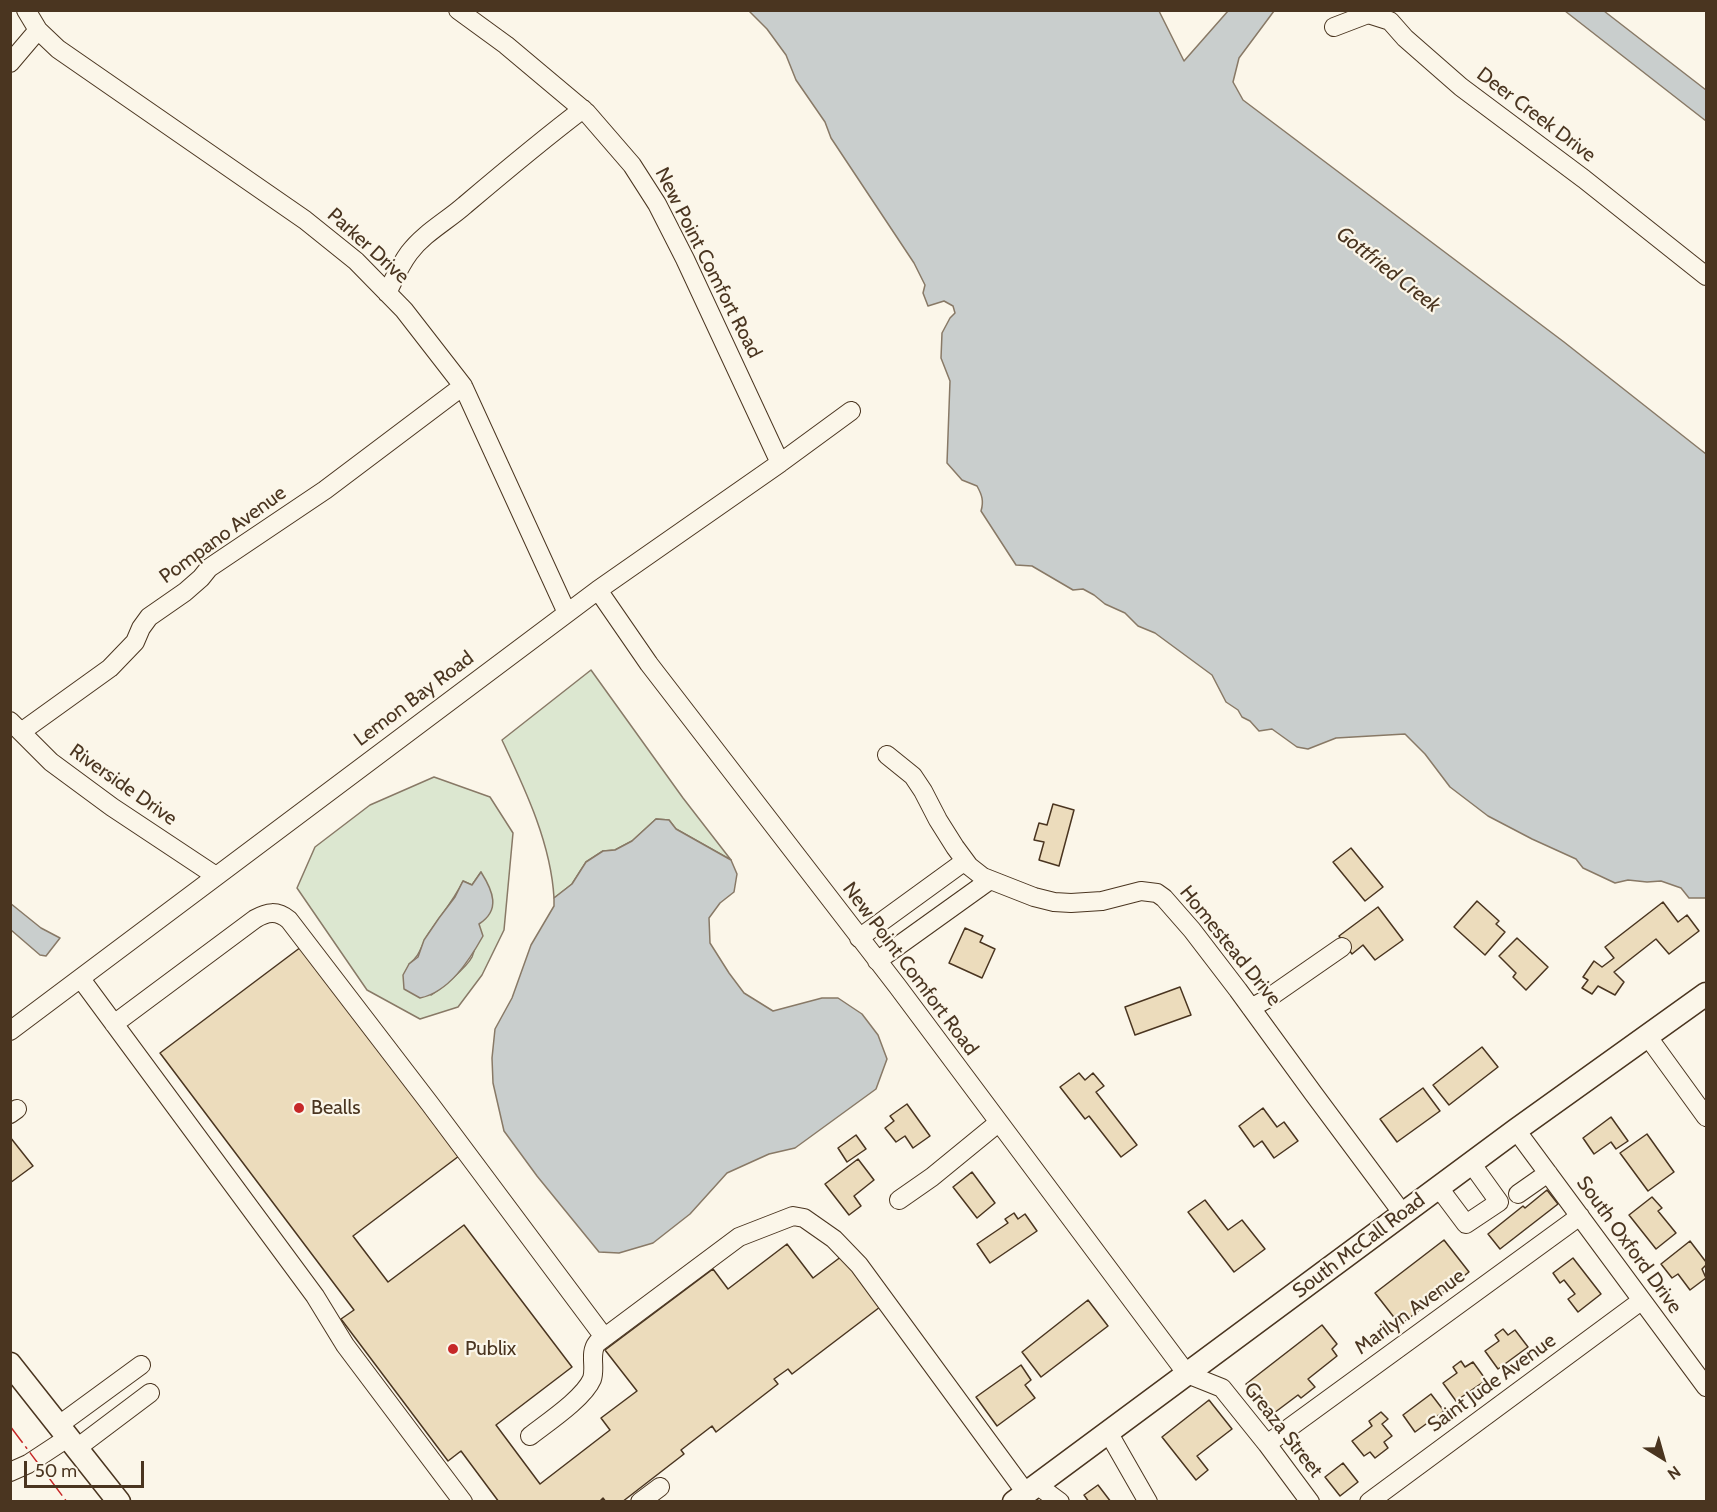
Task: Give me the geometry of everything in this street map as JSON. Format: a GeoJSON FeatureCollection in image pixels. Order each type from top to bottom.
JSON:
{"type":"FeatureCollection","features":[{"type":"Feature","properties":{"kind":"main road","name":"South McCall Road"},"geometry":{"type":"LineString","coordinates":[[1026,1493],[1516,1130],[1707,994]]}},
{"type":"Feature","properties":{"kind":"main road"},"geometry":{"type":"LineString","coordinates":[[10,1364],[119,1502]]}},
{"type":"Feature","properties":{"kind":"street","name":"Parker Drive"},"geometry":{"type":"LineString","coordinates":[[26,10],[38,30],[58,50],[305,220],[356,261],[404,310],[463,386],[567,613]]}},
{"type":"Feature","properties":{"kind":"street","name":"New Point Comfort Road"},"geometry":{"type":"LineString","coordinates":[[458,10],[506,45],[583,109],[632,165],[657,204],[686,259],[780,463]]}},
{"type":"Feature","properties":{"kind":"street","name":"Deer Creek Drive"},"geometry":{"type":"LineString","coordinates":[[1334,27],[1368,14],[1390,21],[1405,38],[1461,87],[1584,179],[1707,276]]}},
{"type":"Feature","properties":{"kind":"street"},"geometry":{"type":"LineString","coordinates":[[10,63],[38,30]]}},
{"type":"Feature","properties":{"kind":"street"},"geometry":{"type":"LineString","coordinates":[[387,293],[410,251],[422,239],[536,144],[583,109]]}},
{"type":"Feature","properties":{"kind":"street","name":"Pompano Avenue"},"geometry":{"type":"LineString","coordinates":[[16,726],[110,668],[135,642],[149,616],[185,592],[201,579],[209,568],[325,490],[463,386]]}},
{"type":"Feature","properties":{"kind":"street","name":"Lemon Bay Road"},"geometry":{"type":"LineString","coordinates":[[10,1031],[597,590],[851,411]]}},
{"type":"Feature","properties":{"kind":"street","name":"New Point Comfort Road"},"geometry":{"type":"LineString","coordinates":[[597,590],[649,664],[877,961],[1187,1374]]}},
{"type":"Feature","properties":{"kind":"street","name":"Riverside Drive"},"geometry":{"type":"LineString","coordinates":[[16,726],[51,762],[112,807],[216,876]]}},
{"type":"Feature","properties":{"kind":"street","name":"Homestead Drive"},"geometry":{"type":"LineString","coordinates":[[887,755],[913,776],[945,832],[965,861],[976,872],[990,880],[1054,902],[1086,903],[1115,899],[1141,891],[1157,893],[1172,906],[1251,1008],[1403,1214]]}},
{"type":"Feature","properties":{"kind":"street"},"geometry":{"type":"LineString","coordinates":[[859,938],[965,861]]}},
{"type":"Feature","properties":{"kind":"street"},"geometry":{"type":"LineString","coordinates":[[877,961],[990,880]]}},
{"type":"Feature","properties":{"kind":"street"},"geometry":{"type":"LineString","coordinates":[[114,1024],[255,919],[270,912],[283,915],[430,1104],[604,1337]]}},
{"type":"Feature","properties":{"kind":"street"},"geometry":{"type":"LineString","coordinates":[[1251,1008],[1342,947]]}},
{"type":"Feature","properties":{"kind":"street"},"geometry":{"type":"LineString","coordinates":[[81,979],[315,1296],[345,1345],[463,1502]]}},
{"type":"Feature","properties":{"kind":"street"},"geometry":{"type":"LineString","coordinates":[[1648,1036],[1707,1117]]}},
{"type":"Feature","properties":{"kind":"street"},"geometry":{"type":"LineString","coordinates":[[899,1200],[932,1177],[998,1123]]}},
{"type":"Feature","properties":{"kind":"street","name":"South Oxford Drive"},"geometry":{"type":"LineString","coordinates":[[1516,1130],[1707,1387]]}},
{"type":"Feature","properties":{"kind":"street"},"geometry":{"type":"LineString","coordinates":[[1439,1188],[1466,1224],[1499,1202],[1471,1163]]}},
{"type":"Feature","properties":{"kind":"street"},"geometry":{"type":"LineString","coordinates":[[1518,1194],[1548,1173]]}},
{"type":"Feature","properties":{"kind":"street"},"geometry":{"type":"LineString","coordinates":[[530,1436],[586,1391],[593,1377],[594,1346],[604,1337],[739,1237],[793,1216],[804,1218],[834,1239],[859,1265],[1026,1493],[1060,1502]]}},
{"type":"Feature","properties":{"kind":"street","name":"Marilyn Avenue"},"geometry":{"type":"LineString","coordinates":[[1267,1444],[1580,1216]]}},
{"type":"Feature","properties":{"kind":"street","name":"Saint Jude Avenue"},"geometry":{"type":"LineString","coordinates":[[1369,1502],[1641,1301]]}},
{"type":"Feature","properties":{"kind":"street"},"geometry":{"type":"LineString","coordinates":[[68,1437],[141,1365]]}},
{"type":"Feature","properties":{"kind":"street","name":"Greaza Street"},"geometry":{"type":"LineString","coordinates":[[1187,1374],[1222,1388],[1310,1502]]}},
{"type":"Feature","properties":{"kind":"street"},"geometry":{"type":"LineString","coordinates":[[10,1472],[28,1464],[68,1437],[150,1393]]}},
{"type":"Feature","properties":{"kind":"street"},"geometry":{"type":"LineString","coordinates":[[1108,1432],[1148,1502]]}},
{"type":"Feature","properties":{"kind":"street"},"geometry":{"type":"LineString","coordinates":[[640,1502],[660,1487]]}},
{"type":"Feature","properties":{"kind":"green space"},"geometry":{"type":"Polygon","coordinates":[[[591,670],[683,798],[731,860],[676,829],[669,820],[656,819],[632,841],[615,850],[603,851],[586,862],[572,884],[554,898],[552,877],[542,837],[528,797],[502,740],[591,670]]]}},
{"type":"Feature","properties":{"kind":"green space"},"geometry":{"type":"Polygon","coordinates":[[[434,777],[490,797],[513,833],[504,930],[482,975],[458,1007],[420,1019],[367,990],[297,888],[315,847],[370,805],[434,777]],[[481,872],[472,885],[463,881],[409,964],[431,995],[453,978],[472,957],[479,927],[481,872]]]}},
{"type":"Feature","properties":{"kind":"water","name":"Gottfried Creek"},"geometry":{"type":"Polygon","coordinates":[[[749,11],[1159,11],[1184,61],[1228,11],[1274,11],[1239,58],[1233,82],[1243,100],[1564,342],[1706,454],[1706,898],[1689,898],[1681,888],[1661,881],[1628,880],[1615,883],[1583,868],[1576,859],[1488,816],[1450,787],[1425,754],[1405,734],[1336,738],[1308,749],[1297,747],[1272,729],[1259,731],[1250,721],[1242,717],[1238,710],[1226,702],[1212,675],[1155,633],[1138,626],[1125,613],[1105,604],[1083,589],[1073,590],[1032,566],[1016,565],[981,511],[982,498],[977,486],[962,480],[947,463],[950,381],[941,358],[942,333],[955,313],[953,306],[944,301],[928,306],[923,293],[925,285],[914,263],[831,138],[825,122],[796,80],[786,55],[767,29],[749,11]]]}},
{"type":"Feature","properties":{"kind":"water"},"geometry":{"type":"Polygon","coordinates":[[[1565,11],[1604,11],[1706,90],[1706,121],[1565,11]]]}},
{"type":"Feature","properties":{"kind":"water"},"geometry":{"type":"Polygon","coordinates":[[[656,819],[669,820],[676,829],[731,860],[737,874],[734,892],[720,903],[709,918],[710,943],[744,993],[773,1011],[822,998],[838,998],[862,1014],[878,1035],[887,1059],[876,1089],[795,1148],[769,1154],[727,1173],[690,1214],[653,1243],[619,1253],[599,1252],[537,1176],[504,1131],[493,1083],[492,1058],[495,1029],[512,998],[531,945],[554,906],[554,898],[572,884],[586,862],[603,851],[615,850],[632,841],[656,819]]]}},
{"type":"Feature","properties":{"kind":"water"},"geometry":{"type":"Polygon","coordinates":[[[481,872],[489,886],[493,900],[490,913],[479,924],[483,936],[471,955],[449,982],[430,995],[420,998],[404,989],[403,975],[409,964],[418,957],[424,940],[455,897],[463,881],[472,885],[481,872]]]}},
{"type":"Feature","properties":{"kind":"water"},"geometry":{"type":"Polygon","coordinates":[[[10,903],[41,928],[60,938],[46,956],[40,955],[11,930],[10,903]]]}},
{"type":"Feature","properties":{"kind":"building"},"geometry":{"type":"Polygon","coordinates":[[[1053,804],[1074,810],[1059,866],[1039,860],[1044,842],[1034,840],[1039,823],[1047,825],[1053,804]]]}},
{"type":"Feature","properties":{"kind":"building"},"geometry":{"type":"Polygon","coordinates":[[[1351,848],[1383,887],[1365,901],[1333,862],[1351,848]]]}},
{"type":"Feature","properties":{"kind":"building"},"geometry":{"type":"Polygon","coordinates":[[[1477,901],[1499,921],[1496,924],[1505,932],[1485,955],[1454,927],[1477,901]]]}},
{"type":"Feature","properties":{"kind":"building"},"geometry":{"type":"Polygon","coordinates":[[[1663,902],[1678,922],[1687,915],[1699,931],[1669,954],[1656,939],[1614,972],[1624,982],[1615,995],[1598,986],[1592,994],[1582,988],[1588,980],[1583,977],[1594,961],[1602,967],[1614,958],[1605,947],[1663,902]]]}},
{"type":"Feature","properties":{"kind":"building"},"geometry":{"type":"Polygon","coordinates":[[[1378,907],[1403,940],[1375,960],[1363,945],[1352,954],[1339,936],[1378,907]]]}},
{"type":"Feature","properties":{"kind":"building"},"geometry":{"type":"Polygon","coordinates":[[[965,928],[983,936],[980,942],[995,949],[982,978],[949,963],[965,928]]]}},
{"type":"Feature","properties":{"kind":"building"},"geometry":{"type":"Polygon","coordinates":[[[1517,938],[1548,967],[1526,990],[1513,977],[1516,973],[1499,956],[1517,938]]]}},
{"type":"Feature","properties":{"kind":"building"},"geometry":{"type":"Polygon","coordinates":[[[301,947],[459,1156],[353,1236],[388,1282],[464,1225],[572,1367],[496,1425],[540,1484],[610,1430],[601,1418],[637,1391],[605,1350],[713,1269],[728,1289],[787,1244],[813,1278],[842,1256],[880,1307],[792,1374],[788,1369],[774,1379],[778,1384],[716,1432],[712,1426],[681,1450],[684,1454],[622,1502],[606,1502],[603,1498],[599,1502],[499,1502],[461,1451],[448,1461],[341,1319],[354,1310],[160,1053],[301,947]]]}},
{"type":"Feature","properties":{"kind":"building"},"geometry":{"type":"Polygon","coordinates":[[[1180,987],[1191,1015],[1135,1035],[1125,1007],[1180,987]]]}},
{"type":"Feature","properties":{"kind":"building"},"geometry":{"type":"Polygon","coordinates":[[[1482,1047],[1498,1067],[1449,1105],[1433,1085],[1482,1047]]]}},
{"type":"Feature","properties":{"kind":"building"},"geometry":{"type":"Polygon","coordinates":[[[1079,1073],[1085,1080],[1093,1073],[1104,1086],[1096,1092],[1137,1145],[1121,1157],[1089,1116],[1085,1119],[1060,1087],[1079,1073]]]}},
{"type":"Feature","properties":{"kind":"building"},"geometry":{"type":"Polygon","coordinates":[[[1423,1088],[1440,1111],[1397,1142],[1380,1119],[1423,1088]]]}},
{"type":"Feature","properties":{"kind":"building"},"geometry":{"type":"Polygon","coordinates":[[[907,1104],[930,1136],[913,1148],[905,1136],[896,1142],[885,1128],[894,1121],[890,1116],[907,1104]]]}},
{"type":"Feature","properties":{"kind":"building"},"geometry":{"type":"Polygon","coordinates":[[[1263,1108],[1277,1127],[1284,1122],[1298,1141],[1274,1158],[1262,1141],[1254,1147],[1239,1126],[1263,1108]]]}},
{"type":"Feature","properties":{"kind":"building"},"geometry":{"type":"Polygon","coordinates":[[[1611,1117],[1628,1141],[1616,1149],[1611,1142],[1594,1154],[1583,1138],[1611,1117]]]}},
{"type":"Feature","properties":{"kind":"building"},"geometry":{"type":"Polygon","coordinates":[[[1647,1134],[1674,1172],[1648,1191],[1620,1153],[1647,1134]]]}},
{"type":"Feature","properties":{"kind":"building"},"geometry":{"type":"Polygon","coordinates":[[[856,1135],[866,1149],[847,1162],[838,1148],[856,1135]]]}},
{"type":"Feature","properties":{"kind":"building"},"geometry":{"type":"Polygon","coordinates":[[[10,1137],[33,1166],[10,1183],[10,1137]]]}},
{"type":"Feature","properties":{"kind":"building"},"geometry":{"type":"Polygon","coordinates":[[[858,1159],[874,1180],[854,1196],[861,1206],[849,1215],[825,1184],[858,1159]]]}},
{"type":"Feature","properties":{"kind":"building"},"geometry":{"type":"Polygon","coordinates":[[[972,1172],[995,1203],[977,1218],[953,1187],[972,1172]]]}},
{"type":"Feature","properties":{"kind":"building"},"geometry":{"type":"Polygon","coordinates":[[[1547,1190],[1558,1204],[1500,1249],[1488,1234],[1547,1190]]]}},
{"type":"Feature","properties":{"kind":"building"},"geometry":{"type":"Polygon","coordinates":[[[1652,1197],[1662,1208],[1658,1211],[1676,1233],[1656,1249],[1629,1215],[1652,1197]]]}},
{"type":"Feature","properties":{"kind":"building"},"geometry":{"type":"Polygon","coordinates":[[[1205,1200],[1228,1230],[1242,1220],[1265,1249],[1234,1272],[1188,1212],[1205,1200]]]}},
{"type":"Feature","properties":{"kind":"building"},"geometry":{"type":"Polygon","coordinates":[[[1014,1213],[1018,1219],[1025,1214],[1037,1231],[990,1263],[977,1244],[1008,1223],[1005,1219],[1014,1213]]]}},
{"type":"Feature","properties":{"kind":"building"},"geometry":{"type":"Polygon","coordinates":[[[1444,1240],[1469,1272],[1400,1325],[1375,1293],[1444,1240]]]}},
{"type":"Feature","properties":{"kind":"building"},"geometry":{"type":"Polygon","coordinates":[[[1690,1241],[1706,1262],[1702,1269],[1706,1278],[1690,1290],[1678,1274],[1672,1278],[1661,1264],[1690,1241]]]}},
{"type":"Feature","properties":{"kind":"building"},"geometry":{"type":"Polygon","coordinates":[[[1573,1258],[1601,1294],[1578,1312],[1568,1299],[1575,1294],[1564,1280],[1560,1283],[1553,1273],[1573,1258]]]}},
{"type":"Feature","properties":{"kind":"building"},"geometry":{"type":"Polygon","coordinates":[[[1088,1300],[1108,1326],[1041,1377],[1022,1352],[1088,1300]]]}},
{"type":"Feature","properties":{"kind":"building"},"geometry":{"type":"Polygon","coordinates":[[[1322,1325],[1337,1344],[1332,1349],[1337,1356],[1308,1379],[1315,1387],[1301,1398],[1298,1395],[1270,1416],[1246,1384],[1322,1325]]]}},
{"type":"Feature","properties":{"kind":"building"},"geometry":{"type":"Polygon","coordinates":[[[1503,1329],[1508,1335],[1515,1330],[1528,1347],[1498,1369],[1485,1351],[1499,1341],[1495,1335],[1503,1329]]]}},
{"type":"Feature","properties":{"kind":"building"},"geometry":{"type":"Polygon","coordinates":[[[1461,1361],[1465,1367],[1473,1362],[1486,1380],[1456,1401],[1443,1383],[1457,1373],[1453,1367],[1461,1361]]]}},
{"type":"Feature","properties":{"kind":"building"},"geometry":{"type":"Polygon","coordinates":[[[1021,1365],[1031,1380],[1025,1385],[1035,1398],[997,1426],[976,1397],[1021,1365]]]}},
{"type":"Feature","properties":{"kind":"building"},"geometry":{"type":"Polygon","coordinates":[[[1431,1394],[1444,1411],[1415,1432],[1403,1415],[1431,1394]]]}},
{"type":"Feature","properties":{"kind":"building"},"geometry":{"type":"Polygon","coordinates":[[[1209,1400],[1232,1429],[1197,1456],[1208,1470],[1196,1480],[1162,1437],[1209,1400]]]}},
{"type":"Feature","properties":{"kind":"building"},"geometry":{"type":"Polygon","coordinates":[[[1381,1412],[1388,1419],[1382,1424],[1392,1436],[1384,1442],[1388,1448],[1375,1458],[1370,1452],[1364,1456],[1352,1441],[1372,1426],[1369,1421],[1381,1412]]]}},
{"type":"Feature","properties":{"kind":"building"},"geometry":{"type":"Polygon","coordinates":[[[1343,1463],[1358,1482],[1340,1496],[1325,1477],[1343,1463]]]}},
{"type":"Feature","properties":{"kind":"building"},"geometry":{"type":"Polygon","coordinates":[[[1098,1485],[1111,1502],[1089,1502],[1084,1495],[1098,1485]]]}},
{"type":"Feature","properties":{"kind":"power"},"geometry":{"type":"LineString","coordinates":[[10,1426],[67,1502]]}},
{"type":"Feature","properties":{"kind":"place","name":"Bealls"},"geometry":{"type":"Point","coordinates":[299,1108]}},
{"type":"Feature","properties":{"kind":"place","name":"Publix"},"geometry":{"type":"Point","coordinates":[453,1349]}}]}
